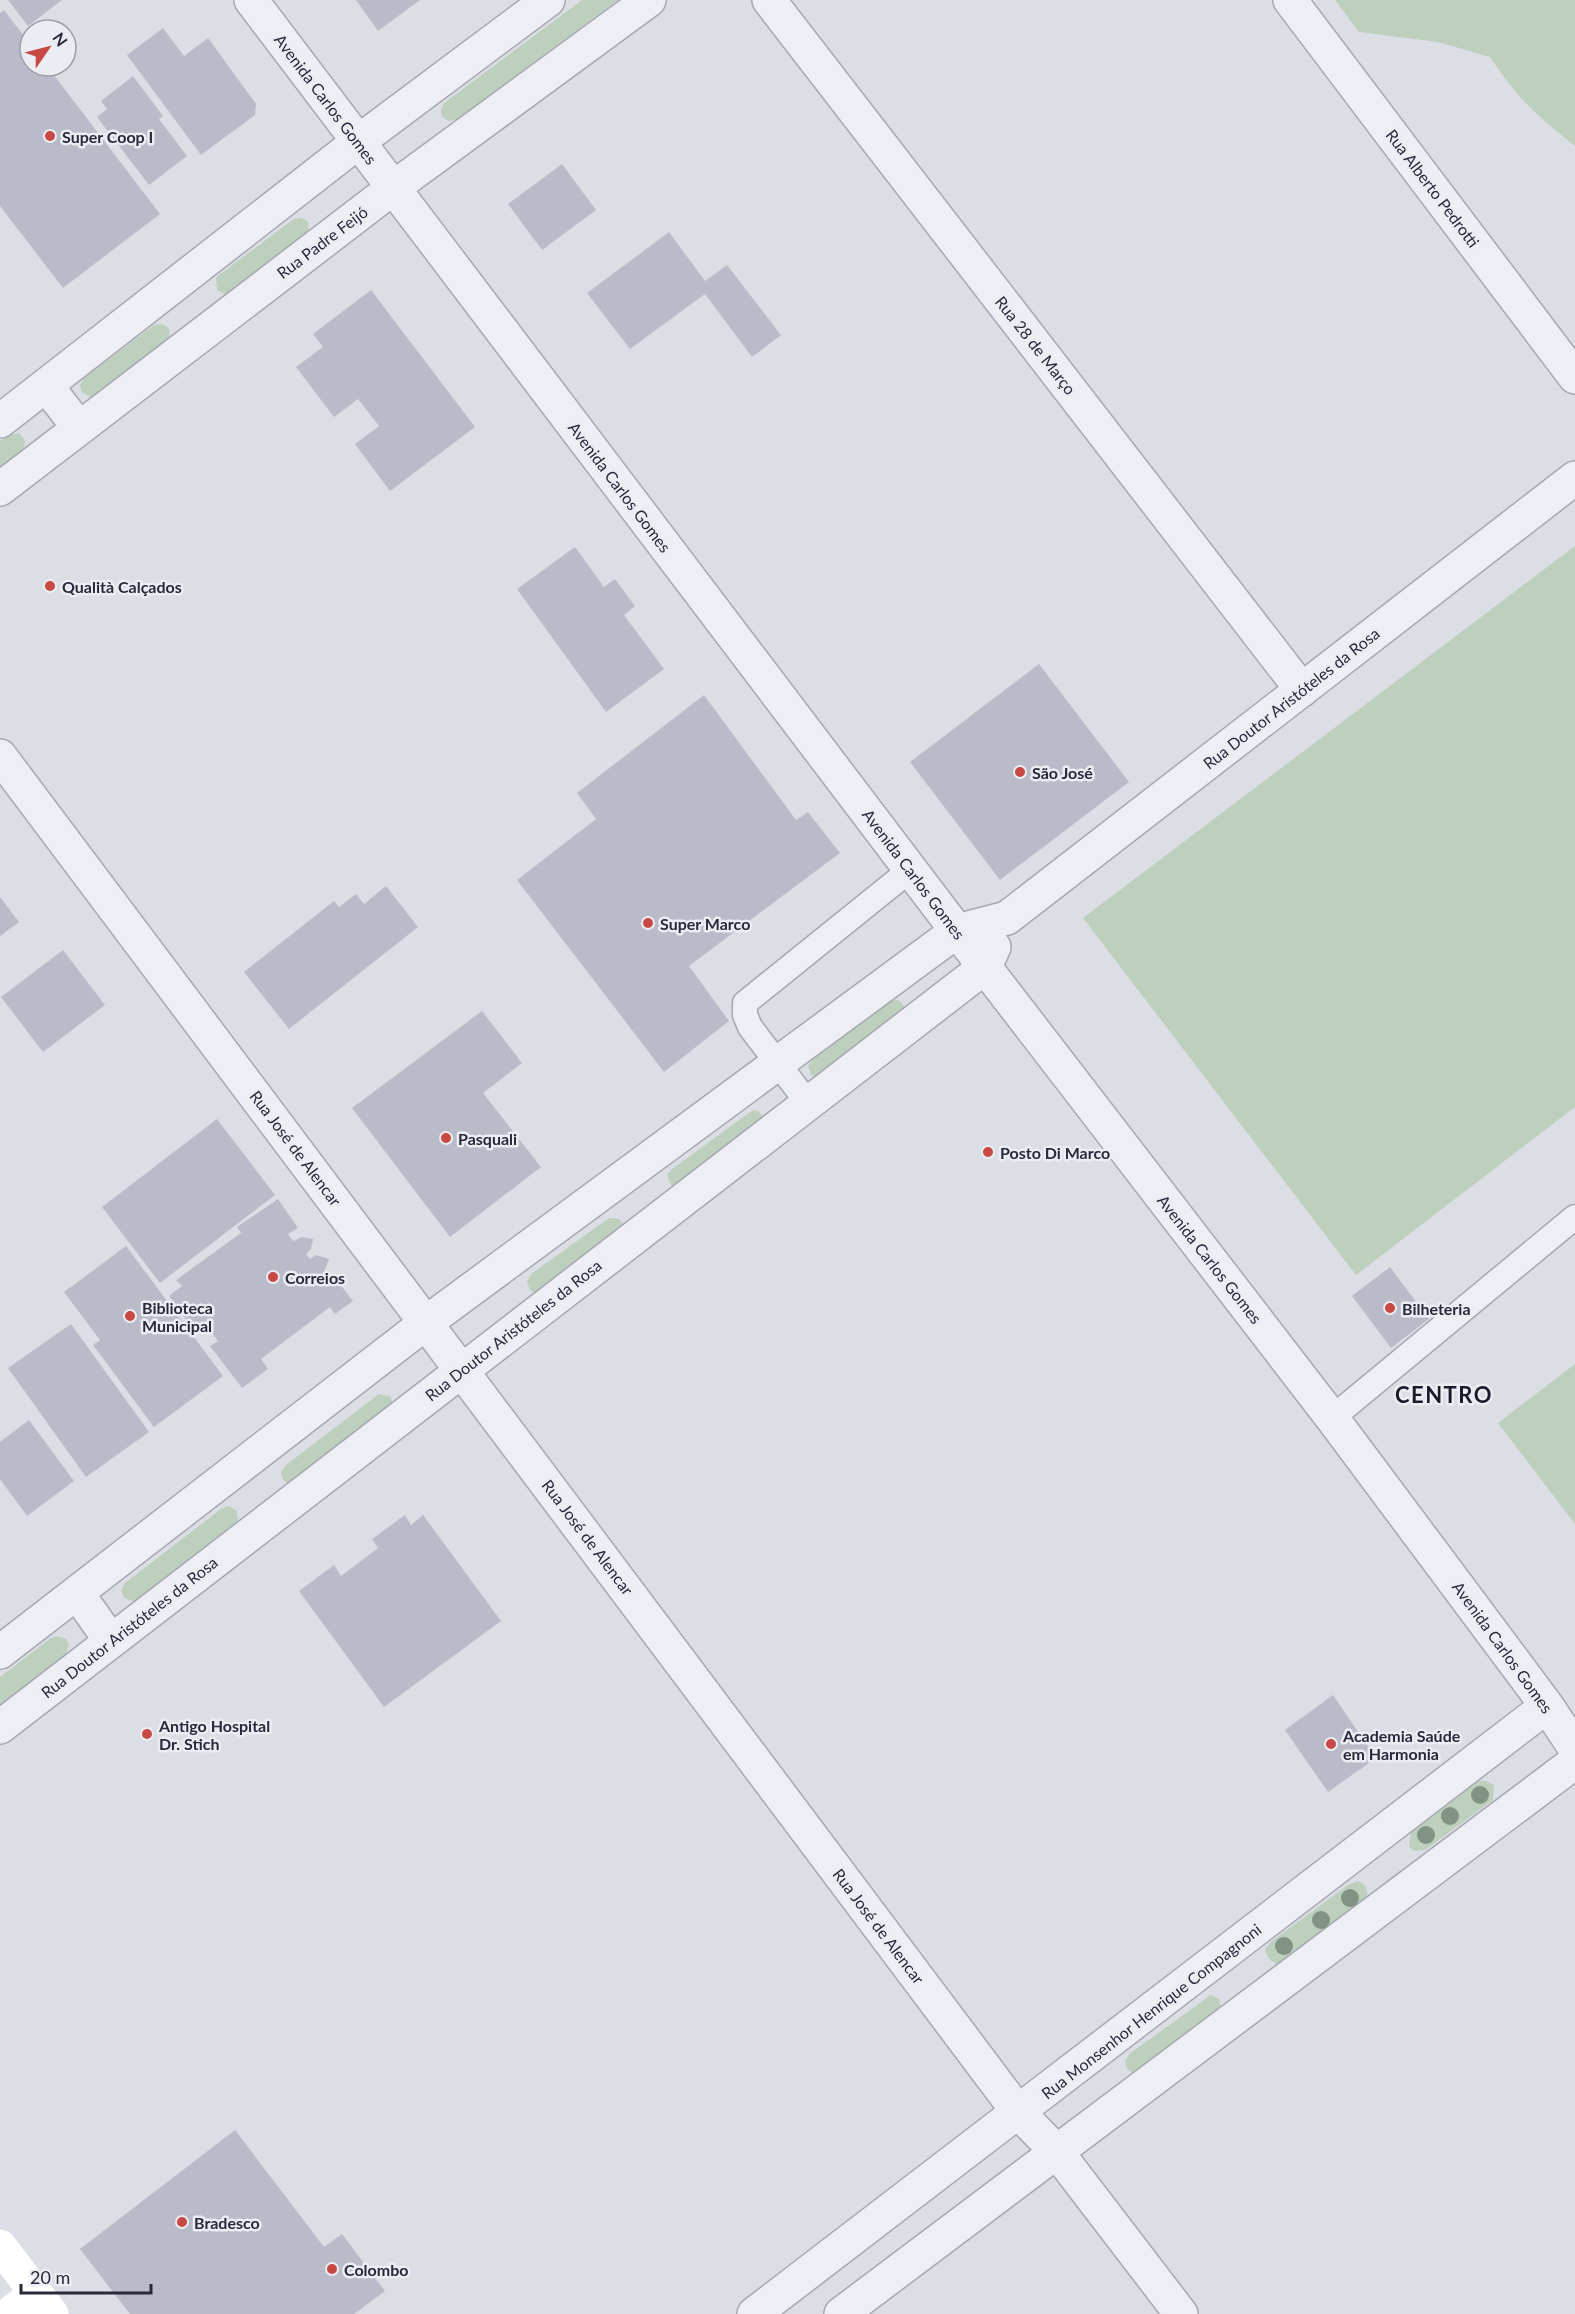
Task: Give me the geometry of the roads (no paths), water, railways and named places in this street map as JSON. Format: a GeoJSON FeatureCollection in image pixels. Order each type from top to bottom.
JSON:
{"type":"FeatureCollection","features":[{"type":"Feature","properties":{"kind":"main road"},"geometry":{"type":"LineString","coordinates":[[0,2246],[44,2304],[9,2314]]}},
{"type":"Feature","properties":{"kind":"street","name":"Avenida Carlos Gomes"},"geometry":{"type":"LineString","coordinates":[[251,0],[910,870],[1332,1418],[1547,1706],[1575,1748]]}},
{"type":"Feature","properties":{"kind":"street"},"geometry":{"type":"LineString","coordinates":[[0,421],[358,142],[548,0]]}},
{"type":"Feature","properties":{"kind":"street","name":"Rua Padre Feijó"},"geometry":{"type":"LineString","coordinates":[[0,489],[393,188],[649,0]]}},
{"type":"Feature","properties":{"kind":"street","name":"Rua 28 de Março"},"geometry":{"type":"LineString","coordinates":[[769,0],[1302,690]]}},
{"type":"Feature","properties":{"kind":"street","name":"Rua Alberto Pedrotti"},"geometry":{"type":"LineString","coordinates":[[1290,0],[1575,377]]}},
{"type":"Feature","properties":{"kind":"street"},"geometry":{"type":"LineString","coordinates":[[46,385],[80,428]]}},
{"type":"Feature","properties":{"kind":"street","name":"Rua Doutor Aristóteles da Rosa"},"geometry":{"type":"LineString","coordinates":[[0,1652],[427,1322],[957,931],[1007,918],[1575,478]]}},
{"type":"Feature","properties":{"kind":"street","name":"Rua José de Alencar"},"geometry":{"type":"LineString","coordinates":[[0,756],[1019,2113],[1057,2152],[1181,2314]]}},
{"type":"Feature","properties":{"kind":"street","name":"Rua Doutor Aristóteles da Rosa"},"geometry":{"type":"LineString","coordinates":[[0,1727],[985,967],[1007,918]]}},
{"type":"Feature","properties":{"kind":"street"},"geometry":{"type":"LineString","coordinates":[[77,1593],[111,1641]]}},
{"type":"Feature","properties":{"kind":"street","name":"Rua Monsenhor Henrique Compagnoni"},"geometry":{"type":"LineString","coordinates":[[754,2314],[1547,1706]]}},
{"type":"Feature","properties":{"kind":"street"},"geometry":{"type":"LineString","coordinates":[[841,2314],[1575,1762]]}},
{"type":"Feature","properties":{"kind":"lane"},"geometry":{"type":"LineString","coordinates":[[808,1103],[777,1065],[750,1026],[745,1015],[745,1003],[910,870]]}},
{"type":"Feature","properties":{"kind":"lane"},"geometry":{"type":"LineString","coordinates":[[1332,1418],[1575,1217]]}},
{"type":"Feature","properties":{"kind":"place","name":"Super Coop I"},"geometry":{"type":"Point","coordinates":[50,136]}},
{"type":"Feature","properties":{"kind":"place","name":"Qualità Calçados"},"geometry":{"type":"Point","coordinates":[50,586]}},
{"type":"Feature","properties":{"kind":"place","name":"São José"},"geometry":{"type":"Point","coordinates":[1020,772]}},
{"type":"Feature","properties":{"kind":"place","name":"Super Marco"},"geometry":{"type":"Point","coordinates":[648,923]}},
{"type":"Feature","properties":{"kind":"place","name":"Pasquali"},"geometry":{"type":"Point","coordinates":[446,1138]}},
{"type":"Feature","properties":{"kind":"place","name":"Posto Di Marco"},"geometry":{"type":"Point","coordinates":[988,1152]}},
{"type":"Feature","properties":{"kind":"place","name":"Correios"},"geometry":{"type":"Point","coordinates":[273,1277]}},
{"type":"Feature","properties":{"kind":"place","name":"Bilheteria"},"geometry":{"type":"Point","coordinates":[1390,1308]}},
{"type":"Feature","properties":{"kind":"place","name":"Biblioteca Municipal"},"geometry":{"type":"Point","coordinates":[130,1316]}},
{"type":"Feature","properties":{"kind":"place","name":"Antigo Hospital Dr. Stich"},"geometry":{"type":"Point","coordinates":[147,1734]}},
{"type":"Feature","properties":{"kind":"place","name":"Academia Saúde em Harmonia"},"geometry":{"type":"Point","coordinates":[1331,1744]}},
{"type":"Feature","properties":{"kind":"place","name":"Bradesco"},"geometry":{"type":"Point","coordinates":[182,2222]}},
{"type":"Feature","properties":{"kind":"place","name":"Colombo"},"geometry":{"type":"Point","coordinates":[332,2269]}},
{"type":"Feature","properties":{"kind":"district","name":"CENTRO"},"geometry":{"type":"Point","coordinates":[1444,1394]}}]}
